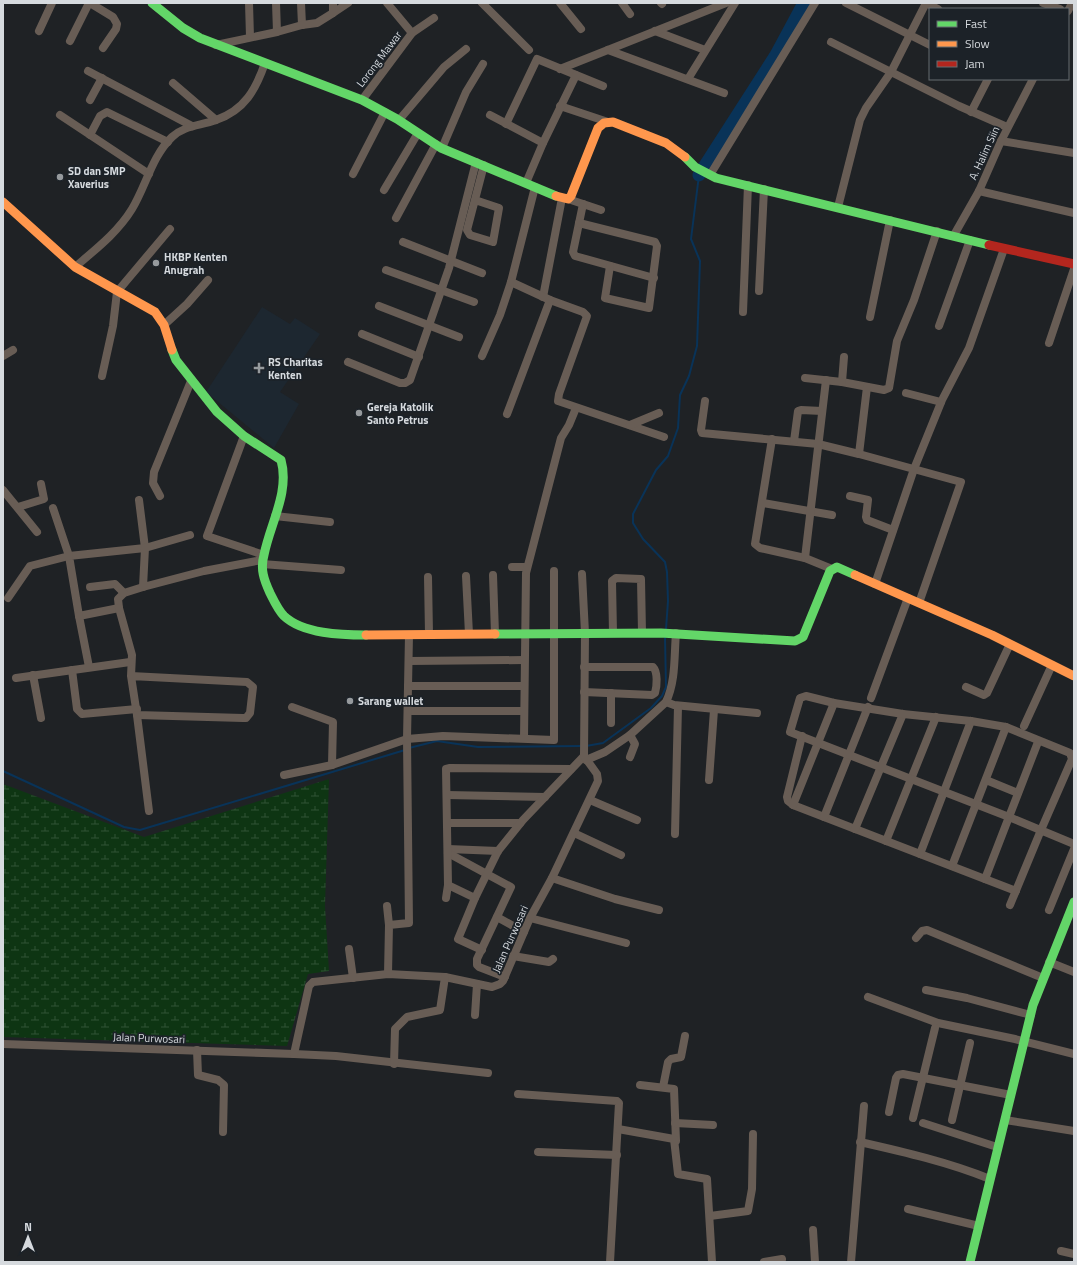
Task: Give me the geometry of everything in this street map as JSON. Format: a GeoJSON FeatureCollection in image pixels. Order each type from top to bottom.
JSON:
{"type":"FeatureCollection","features":[{"type":"Feature","properties":{"kind":"street"},"geometry":{"type":"LineString","coordinates":[[39,31],[52,3]]}},
{"type":"Feature","properties":{"kind":"street"},"geometry":{"type":"LineString","coordinates":[[70,41],[90,3],[113,17],[118,24],[103,48]]}},
{"type":"Feature","properties":{"kind":"street"},"geometry":{"type":"LineString","coordinates":[[152,3],[183,28],[215,45],[362,100],[399,120],[439,146],[531,185],[601,210]]}},
{"type":"Feature","properties":{"kind":"street"},"geometry":{"type":"LineString","coordinates":[[249,3],[250,37]]}},
{"type":"Feature","properties":{"kind":"street"},"geometry":{"type":"LineString","coordinates":[[276,3],[278,32]]}},
{"type":"Feature","properties":{"kind":"street"},"geometry":{"type":"LineString","coordinates":[[301,3],[302,24]]}},
{"type":"Feature","properties":{"kind":"street"},"geometry":{"type":"LineString","coordinates":[[333,3],[333,13]]}},
{"type":"Feature","properties":{"kind":"street"},"geometry":{"type":"LineString","coordinates":[[215,45],[278,32],[302,24],[318,23],[348,3]]}},
{"type":"Feature","properties":{"kind":"street"},"geometry":{"type":"LineString","coordinates":[[387,3],[412,33]]}},
{"type":"Feature","properties":{"kind":"street"},"geometry":{"type":"LineString","coordinates":[[482,3],[529,50]]}},
{"type":"Feature","properties":{"kind":"street"},"geometry":{"type":"LineString","coordinates":[[560,3],[581,29]]}},
{"type":"Feature","properties":{"kind":"street"},"geometry":{"type":"LineString","coordinates":[[622,3],[630,14]]}},
{"type":"Feature","properties":{"kind":"street"},"geometry":{"type":"LineString","coordinates":[[560,69],[726,3]]}},
{"type":"Feature","properties":{"kind":"street"},"geometry":{"type":"LineString","coordinates":[[688,79],[735,3]]}},
{"type":"Feature","properties":{"kind":"street"},"geometry":{"type":"LineString","coordinates":[[710,175],[815,3]]}},
{"type":"Feature","properties":{"kind":"street"},"geometry":{"type":"LineString","coordinates":[[846,3],[929,44]]}},
{"type":"Feature","properties":{"kind":"street"},"geometry":{"type":"LineString","coordinates":[[838,207],[860,120],[866,108],[891,72],[926,3],[936,8]]}},
{"type":"Feature","properties":{"kind":"street"},"geometry":{"type":"LineString","coordinates":[[1043,3],[1057,8]]}},
{"type":"Feature","properties":{"kind":"street","name":"Lorong Mawar"},"geometry":{"type":"LineString","coordinates":[[362,100],[378,81],[397,51],[412,33],[434,18]]}},
{"type":"Feature","properties":{"kind":"street"},"geometry":{"type":"LineString","coordinates":[[655,31],[706,50]]}},
{"type":"Feature","properties":{"kind":"street"},"geometry":{"type":"LineString","coordinates":[[831,42],[971,112],[1007,127]]}},
{"type":"Feature","properties":{"kind":"street"},"geometry":{"type":"LineString","coordinates":[[399,120],[444,67],[466,49]]}},
{"type":"Feature","properties":{"kind":"street"},"geometry":{"type":"LineString","coordinates":[[608,50],[724,93]]}},
{"type":"Feature","properties":{"kind":"street"},"geometry":{"type":"LineString","coordinates":[[506,124],[537,59],[603,86]]}},
{"type":"Feature","properties":{"kind":"street"},"geometry":{"type":"LineString","coordinates":[[75,267],[120,226],[132,209],[149,174],[168,142],[179,131],[216,120],[234,110],[252,94],[258,84],[265,63]]}},
{"type":"Feature","properties":{"kind":"street"},"geometry":{"type":"LineString","coordinates":[[396,218],[439,146],[466,92],[483,64]]}},
{"type":"Feature","properties":{"kind":"street"},"geometry":{"type":"LineString","coordinates":[[88,72],[192,126]]}},
{"type":"Feature","properties":{"kind":"street"},"geometry":{"type":"LineString","coordinates":[[482,356],[500,315],[511,282],[531,185],[543,143],[576,75]]}},
{"type":"Feature","properties":{"kind":"street"},"geometry":{"type":"LineString","coordinates":[[90,100],[102,78]]}},
{"type":"Feature","properties":{"kind":"street"},"geometry":{"type":"LineString","coordinates":[[971,112],[987,80]]}},
{"type":"Feature","properties":{"kind":"street","name":"A. Halim Siin"},"geometry":{"type":"LineString","coordinates":[[954,235],[979,191],[1000,141],[1032,80]]}},
{"type":"Feature","properties":{"kind":"street"},"geometry":{"type":"LineString","coordinates":[[173,83],[216,120]]}},
{"type":"Feature","properties":{"kind":"street"},"geometry":{"type":"LineString","coordinates":[[560,106],[615,123],[662,142],[682,154],[695,167],[724,180],[954,235],[1004,249],[1074,264]]}},
{"type":"Feature","properties":{"kind":"street"},"geometry":{"type":"LineString","coordinates":[[90,135],[100,116],[107,112],[168,142]]}},
{"type":"Feature","properties":{"kind":"street"},"geometry":{"type":"LineString","coordinates":[[353,174],[385,112]]}},
{"type":"Feature","properties":{"kind":"street"},"geometry":{"type":"LineString","coordinates":[[60,115],[149,174]]}},
{"type":"Feature","properties":{"kind":"street"},"geometry":{"type":"LineString","coordinates":[[490,115],[543,143]]}},
{"type":"Feature","properties":{"kind":"street"},"geometry":{"type":"LineString","coordinates":[[565,198],[572,195],[597,130],[608,122]]}},
{"type":"Feature","properties":{"kind":"street"},"geometry":{"type":"LineString","coordinates":[[384,190],[418,133]]}},
{"type":"Feature","properties":{"kind":"street"},"geometry":{"type":"LineString","coordinates":[[1000,141],[1074,153]]}},
{"type":"Feature","properties":{"kind":"street"},"geometry":{"type":"LineString","coordinates":[[475,200],[499,209],[493,242],[470,235],[467,232],[475,200],[480,164]]}},
{"type":"Feature","properties":{"kind":"street"},"geometry":{"type":"LineString","coordinates":[[348,362],[400,383],[405,383],[410,380],[451,260],[480,164]]}},
{"type":"Feature","properties":{"kind":"street"},"geometry":{"type":"LineString","coordinates":[[743,312],[748,185]]}},
{"type":"Feature","properties":{"kind":"street"},"geometry":{"type":"LineString","coordinates":[[759,291],[764,189]]}},
{"type":"Feature","properties":{"kind":"street"},"geometry":{"type":"LineString","coordinates":[[979,191],[1074,213]]}},
{"type":"Feature","properties":{"kind":"street"},"geometry":{"type":"LineString","coordinates":[[507,414],[546,299],[565,198]]}},
{"type":"Feature","properties":{"kind":"street"},"geometry":{"type":"LineString","coordinates":[[3,202],[75,267],[155,312],[164,325],[173,355],[191,381],[217,412],[244,436],[281,460],[284,465],[285,473],[275,516],[262,559],[263,577],[281,613],[294,622],[338,634],[409,635],[675,633],[798,640],[803,637],[832,569]]}},
{"type":"Feature","properties":{"kind":"street"},"geometry":{"type":"LineString","coordinates":[[583,204],[573,254],[579,258],[654,278]]}},
{"type":"Feature","properties":{"kind":"street"},"geometry":{"type":"LineString","coordinates":[[870,317],[890,220]]}},
{"type":"Feature","properties":{"kind":"street"},"geometry":{"type":"LineString","coordinates":[[579,223],[655,242],[657,246],[649,308],[615,301],[604,297],[610,266]]}},
{"type":"Feature","properties":{"kind":"street"},"geometry":{"type":"LineString","coordinates":[[102,376],[111,339],[118,292],[170,229]]}},
{"type":"Feature","properties":{"kind":"street"},"geometry":{"type":"LineString","coordinates":[[805,378],[842,382],[884,390],[889,388],[897,341],[914,300],[937,231]]}},
{"type":"Feature","properties":{"kind":"street"},"geometry":{"type":"LineString","coordinates":[[939,326],[970,240]]}},
{"type":"Feature","properties":{"kind":"street"},"geometry":{"type":"LineString","coordinates":[[404,242],[482,273]]}},
{"type":"Feature","properties":{"kind":"street"},"geometry":{"type":"LineString","coordinates":[[875,584],[914,469],[941,402],[969,348],[1004,249]]}},
{"type":"Feature","properties":{"kind":"street"},"geometry":{"type":"LineString","coordinates":[[1049,343],[1074,269]]}},
{"type":"Feature","properties":{"kind":"street"},"geometry":{"type":"LineString","coordinates":[[386,270],[474,302]]}},
{"type":"Feature","properties":{"kind":"street"},"geometry":{"type":"LineString","coordinates":[[164,325],[187,304],[208,280]]}},
{"type":"Feature","properties":{"kind":"street"},"geometry":{"type":"LineString","coordinates":[[511,282],[546,299],[583,312],[587,316],[557,398],[560,402],[664,437]]}},
{"type":"Feature","properties":{"kind":"street"},"geometry":{"type":"LineString","coordinates":[[379,306],[459,337]]}},
{"type":"Feature","properties":{"kind":"street"},"geometry":{"type":"LineString","coordinates":[[362,334],[419,356]]}},
{"type":"Feature","properties":{"kind":"street"},"geometry":{"type":"LineString","coordinates":[[3,356],[13,350]]}},
{"type":"Feature","properties":{"kind":"street"},"geometry":{"type":"LineString","coordinates":[[842,382],[844,357]]}},
{"type":"Feature","properties":{"kind":"street"},"geometry":{"type":"LineString","coordinates":[[805,558],[826,380]]}},
{"type":"Feature","properties":{"kind":"street"},"geometry":{"type":"LineString","coordinates":[[160,496],[153,483],[154,472],[191,381]]}},
{"type":"Feature","properties":{"kind":"street"},"geometry":{"type":"LineString","coordinates":[[859,454],[867,387]]}},
{"type":"Feature","properties":{"kind":"street"},"geometry":{"type":"LineString","coordinates":[[906,393],[941,402]]}},
{"type":"Feature","properties":{"kind":"street"},"geometry":{"type":"LineString","coordinates":[[705,401],[701,430],[702,433],[818,444],[960,481],[962,484],[919,603]]}},
{"type":"Feature","properties":{"kind":"street"},"geometry":{"type":"LineString","coordinates":[[524,738],[524,660],[527,567],[561,436],[569,425],[576,408]]}},
{"type":"Feature","properties":{"kind":"street"},"geometry":{"type":"LineString","coordinates":[[794,441],[798,411],[822,411]]}},
{"type":"Feature","properties":{"kind":"street"},"geometry":{"type":"LineString","coordinates":[[630,425],[659,413]]}},
{"type":"Feature","properties":{"kind":"street"},"geometry":{"type":"LineString","coordinates":[[244,436],[208,536],[262,559],[341,570]]}},
{"type":"Feature","properties":{"kind":"street"},"geometry":{"type":"LineString","coordinates":[[772,439],[763,503],[754,539],[756,546],[805,558],[832,569],[839,568],[1010,644],[1074,676]]}},
{"type":"Feature","properties":{"kind":"street"},"geometry":{"type":"LineString","coordinates":[[18,508],[44,499],[41,484]]}},
{"type":"Feature","properties":{"kind":"street"},"geometry":{"type":"LineString","coordinates":[[3,490],[37,532]]}},
{"type":"Feature","properties":{"kind":"street"},"geometry":{"type":"LineString","coordinates":[[850,496],[868,500],[866,515],[867,520],[893,530]]}},
{"type":"Feature","properties":{"kind":"street"},"geometry":{"type":"LineString","coordinates":[[139,500],[145,548],[143,587]]}},
{"type":"Feature","properties":{"kind":"street"},"geometry":{"type":"LineString","coordinates":[[763,503],[832,515]]}},
{"type":"Feature","properties":{"kind":"street"},"geometry":{"type":"LineString","coordinates":[[53,508],[69,556],[89,667]]}},
{"type":"Feature","properties":{"kind":"street"},"geometry":{"type":"LineString","coordinates":[[275,516],[330,522]]}},
{"type":"Feature","properties":{"kind":"street"},"geometry":{"type":"LineString","coordinates":[[8,598],[30,566],[69,556],[145,548],[190,535]]}},
{"type":"Feature","properties":{"kind":"street"},"geometry":{"type":"LineString","coordinates":[[149,810],[131,676],[130,662],[132,655],[119,608],[118,599],[124,593],[143,587],[204,571],[262,559]]}},
{"type":"Feature","properties":{"kind":"street"},"geometry":{"type":"LineString","coordinates":[[512,567],[527,567]]}},
{"type":"Feature","properties":{"kind":"street"},"geometry":{"type":"LineString","coordinates":[[284,775],[332,765],[407,741],[443,736],[554,740],[554,571]]}},
{"type":"Feature","properties":{"kind":"street"},"geometry":{"type":"LineString","coordinates":[[582,574],[585,633],[585,756]]}},
{"type":"Feature","properties":{"kind":"street"},"geometry":{"type":"LineString","coordinates":[[493,575],[496,634]]}},
{"type":"Feature","properties":{"kind":"street"},"geometry":{"type":"LineString","coordinates":[[466,576],[469,634]]}},
{"type":"Feature","properties":{"kind":"street"},"geometry":{"type":"LineString","coordinates":[[428,577],[429,634]]}},
{"type":"Feature","properties":{"kind":"street"},"geometry":{"type":"LineString","coordinates":[[614,633],[613,579],[640,578],[642,633]]}},
{"type":"Feature","properties":{"kind":"street"},"geometry":{"type":"LineString","coordinates":[[90,587],[115,584],[124,593]]}},
{"type":"Feature","properties":{"kind":"street"},"geometry":{"type":"LineString","coordinates":[[871,698],[908,598]]}},
{"type":"Feature","properties":{"kind":"street"},"geometry":{"type":"LineString","coordinates":[[80,616],[119,608]]}},
{"type":"Feature","properties":{"kind":"street"},"geometry":{"type":"LineString","coordinates":[[482,950],[458,939],[475,898],[498,851],[520,823],[585,756],[606,752],[630,735],[663,695],[673,679],[675,633]]}},
{"type":"Feature","properties":{"kind":"street"},"geometry":{"type":"LineString","coordinates":[[389,925],[409,923],[407,741],[409,635]]}},
{"type":"Feature","properties":{"kind":"street"},"geometry":{"type":"LineString","coordinates":[[966,687],[984,695],[987,693],[1010,644]]}},
{"type":"Feature","properties":{"kind":"street"},"geometry":{"type":"LineString","coordinates":[[409,662],[524,660]]}},
{"type":"Feature","properties":{"kind":"street"},"geometry":{"type":"LineString","coordinates":[[16,678],[130,662]]}},
{"type":"Feature","properties":{"kind":"street"},"geometry":{"type":"LineString","coordinates":[[1024,726],[1052,665]]}},
{"type":"Feature","properties":{"kind":"street"},"geometry":{"type":"LineString","coordinates":[[584,667],[653,667],[656,670],[663,695]]}},
{"type":"Feature","properties":{"kind":"street"},"geometry":{"type":"LineString","coordinates":[[72,670],[77,708],[82,714],[137,712],[246,718],[250,713],[252,687],[247,682],[131,676]]}},
{"type":"Feature","properties":{"kind":"street"},"geometry":{"type":"LineString","coordinates":[[33,675],[41,718]]}},
{"type":"Feature","properties":{"kind":"street"},"geometry":{"type":"LineString","coordinates":[[408,686],[524,686]]}},
{"type":"Feature","properties":{"kind":"street"},"geometry":{"type":"LineString","coordinates":[[584,692],[663,695],[678,706],[756,713]]}},
{"type":"Feature","properties":{"kind":"street"},"geometry":{"type":"LineString","coordinates":[[611,693],[611,723]]}},
{"type":"Feature","properties":{"kind":"street"},"geometry":{"type":"LineString","coordinates":[[1010,905],[1041,830],[1072,757],[1070,753],[1038,742],[1006,727],[971,721],[903,714],[834,703],[806,696],[800,698],[790,732],[1009,817],[1041,830],[1074,844]]}},
{"type":"Feature","properties":{"kind":"street"},"geometry":{"type":"LineString","coordinates":[[793,805],[834,703]]}},
{"type":"Feature","properties":{"kind":"street"},"geometry":{"type":"LineString","coordinates":[[675,834],[678,706]]}},
{"type":"Feature","properties":{"kind":"street"},"geometry":{"type":"LineString","coordinates":[[292,707],[333,722],[332,765]]}},
{"type":"Feature","properties":{"kind":"street"},"geometry":{"type":"LineString","coordinates":[[824,817],[868,708]]}},
{"type":"Feature","properties":{"kind":"street"},"geometry":{"type":"LineString","coordinates":[[709,780],[714,710]]}},
{"type":"Feature","properties":{"kind":"street"},"geometry":{"type":"LineString","coordinates":[[408,711],[524,711]]}},
{"type":"Feature","properties":{"kind":"street"},"geometry":{"type":"LineString","coordinates":[[855,829],[903,714]]}},
{"type":"Feature","properties":{"kind":"street"},"geometry":{"type":"LineString","coordinates":[[886,841],[936,717]]}},
{"type":"Feature","properties":{"kind":"street"},"geometry":{"type":"LineString","coordinates":[[920,854],[971,721]]}},
{"type":"Feature","properties":{"kind":"street"},"geometry":{"type":"LineString","coordinates":[[952,866],[1006,727]]}},
{"type":"Feature","properties":{"kind":"street"},"geometry":{"type":"LineString","coordinates":[[630,735],[635,744],[630,757]]}},
{"type":"Feature","properties":{"kind":"street"},"geometry":{"type":"LineString","coordinates":[[802,736],[787,797],[788,802],[1016,891]]}},
{"type":"Feature","properties":{"kind":"street"},"geometry":{"type":"LineString","coordinates":[[985,879],[1038,742]]}},
{"type":"Feature","properties":{"kind":"street","name":"Jalan Purwosari"},"geometry":{"type":"LineString","coordinates":[[294,1054],[310,984],[388,974],[445,977],[477,984],[497,986],[504,981],[513,956],[530,918],[552,878],[590,800],[598,780],[585,756]]}},
{"type":"Feature","properties":{"kind":"street"},"geometry":{"type":"LineString","coordinates":[[446,898],[448,885],[448,851],[446,769],[571,770]]}},
{"type":"Feature","properties":{"kind":"street"},"geometry":{"type":"LineString","coordinates":[[986,780],[1018,793]]}},
{"type":"Feature","properties":{"kind":"street"},"geometry":{"type":"LineString","coordinates":[[447,795],[545,797]]}},
{"type":"Feature","properties":{"kind":"street"},"geometry":{"type":"LineString","coordinates":[[590,800],[637,820]]}},
{"type":"Feature","properties":{"kind":"street"},"geometry":{"type":"LineString","coordinates":[[447,823],[520,823]]}},
{"type":"Feature","properties":{"kind":"street"},"geometry":{"type":"LineString","coordinates":[[574,833],[621,855]]}},
{"type":"Feature","properties":{"kind":"street"},"geometry":{"type":"LineString","coordinates":[[1049,910],[1074,849]]}},
{"type":"Feature","properties":{"kind":"street"},"geometry":{"type":"LineString","coordinates":[[448,851],[498,851]]}},
{"type":"Feature","properties":{"kind":"street"},"geometry":{"type":"LineString","coordinates":[[448,851],[486,874],[512,883],[477,959],[477,965],[479,968],[505,977]]}},
{"type":"Feature","properties":{"kind":"street"},"geometry":{"type":"LineString","coordinates":[[552,878],[615,899],[660,910]]}},
{"type":"Feature","properties":{"kind":"street"},"geometry":{"type":"LineString","coordinates":[[448,885],[475,898]]}},
{"type":"Feature","properties":{"kind":"street"},"geometry":{"type":"LineString","coordinates":[[970,1262],[975,1225],[990,1179],[997,1147],[1009,1120],[1011,1096],[1023,1041],[1026,1014],[1038,976],[1053,964],[1074,902]]}},
{"type":"Feature","properties":{"kind":"street"},"geometry":{"type":"LineString","coordinates":[[387,906],[389,925],[388,974]]}},
{"type":"Feature","properties":{"kind":"street"},"geometry":{"type":"LineString","coordinates":[[497,917],[524,932]]}},
{"type":"Feature","properties":{"kind":"street"},"geometry":{"type":"LineString","coordinates":[[530,918],[626,943]]}},
{"type":"Feature","properties":{"kind":"street"},"geometry":{"type":"LineString","coordinates":[[916,938],[922,931],[927,930],[1038,976]]}},
{"type":"Feature","properties":{"kind":"street"},"geometry":{"type":"LineString","coordinates":[[349,949],[353,978]]}},
{"type":"Feature","properties":{"kind":"street"},"geometry":{"type":"LineString","coordinates":[[513,956],[549,962],[553,959]]}},
{"type":"Feature","properties":{"kind":"street"},"geometry":{"type":"LineString","coordinates":[[1053,964],[1074,972]]}},
{"type":"Feature","properties":{"kind":"street"},"geometry":{"type":"LineString","coordinates":[[394,1064],[395,1028],[407,1017],[440,1010],[445,977]]}},
{"type":"Feature","properties":{"kind":"street"},"geometry":{"type":"LineString","coordinates":[[475,1015],[477,984]]}},
{"type":"Feature","properties":{"kind":"street"},"geometry":{"type":"LineString","coordinates":[[926,990],[966,998],[1026,1014]]}},
{"type":"Feature","properties":{"kind":"street"},"geometry":{"type":"LineString","coordinates":[[868,998],[938,1023],[1023,1041],[1074,1054]]}},
{"type":"Feature","properties":{"kind":"street"},"geometry":{"type":"LineString","coordinates":[[913,1118],[935,1028]]}},
{"type":"Feature","properties":{"kind":"street"},"geometry":{"type":"LineString","coordinates":[[664,1087],[668,1062],[681,1057],[685,1036]]}},
{"type":"Feature","properties":{"kind":"street"},"geometry":{"type":"LineString","coordinates":[[952,1120],[970,1043]]}},
{"type":"Feature","properties":{"kind":"street","name":"Jalan Purwosari"},"geometry":{"type":"LineString","coordinates":[[3,1044],[294,1054],[339,1057],[488,1073]]}},
{"type":"Feature","properties":{"kind":"street"},"geometry":{"type":"LineString","coordinates":[[197,1050],[198,1075],[218,1080],[224,1085],[222,1132]]}},
{"type":"Feature","properties":{"kind":"street"},"geometry":{"type":"LineString","coordinates":[[889,1112],[898,1075],[903,1074],[1011,1096]]}},
{"type":"Feature","properties":{"kind":"street"},"geometry":{"type":"LineString","coordinates":[[640,1085],[674,1089],[678,1174],[707,1179],[712,1262]]}},
{"type":"Feature","properties":{"kind":"street"},"geometry":{"type":"LineString","coordinates":[[518,1094],[617,1101],[620,1105],[610,1262]]}},
{"type":"Feature","properties":{"kind":"street"},"geometry":{"type":"LineString","coordinates":[[851,1262],[864,1106]]}},
{"type":"Feature","properties":{"kind":"street"},"geometry":{"type":"LineString","coordinates":[[1009,1120],[1074,1131]]}},
{"type":"Feature","properties":{"kind":"street"},"geometry":{"type":"LineString","coordinates":[[675,1123],[713,1125]]}},
{"type":"Feature","properties":{"kind":"street"},"geometry":{"type":"LineString","coordinates":[[923,1123],[997,1147]]}},
{"type":"Feature","properties":{"kind":"street"},"geometry":{"type":"LineString","coordinates":[[618,1129],[676,1141]]}},
{"type":"Feature","properties":{"kind":"street"},"geometry":{"type":"LineString","coordinates":[[710,1216],[748,1211],[752,1189],[753,1134]]}},
{"type":"Feature","properties":{"kind":"street"},"geometry":{"type":"LineString","coordinates":[[860,1142],[928,1157],[958,1166],[990,1179]]}},
{"type":"Feature","properties":{"kind":"street"},"geometry":{"type":"LineString","coordinates":[[538,1152],[617,1155]]}},
{"type":"Feature","properties":{"kind":"street"},"geometry":{"type":"LineString","coordinates":[[908,1209],[975,1225]]}},
{"type":"Feature","properties":{"kind":"street"},"geometry":{"type":"LineString","coordinates":[[813,1230],[815,1262]]}},
{"type":"Feature","properties":{"kind":"street"},"geometry":{"type":"LineString","coordinates":[[1061,1250],[1074,1254]]}},
{"type":"Feature","properties":{"kind":"street"},"geometry":{"type":"LineString","coordinates":[[764,1262],[782,1259]]}},
{"type":"Feature","properties":{"kind":"shaded area","name":"RS Charitas Kenten"},"geometry":{"type":"Polygon","coordinates":[[[262,307],[290,324],[295,318],[320,334],[280,392],[299,404],[274,448],[206,392],[262,307]]]}},
{"type":"Feature","properties":{"kind":"green space"},"geometry":{"type":"Polygon","coordinates":[[[329,779],[325,906],[329,971],[308,974],[287,1046],[3,1037],[3,784],[144,837],[329,779]]]}},
{"type":"Feature","properties":{"kind":"waterway"},"geometry":{"type":"LineString","coordinates":[[699,175],[776,55],[804,3]]}},
{"type":"Feature","properties":{"kind":"waterway"},"geometry":{"type":"LineString","coordinates":[[666,629],[668,601],[667,572],[665,562],[643,539],[633,523],[633,514],[656,470],[668,456],[678,428],[680,395],[689,376],[697,346],[700,261],[691,239],[699,175]]}},
{"type":"Feature","properties":{"kind":"waterway"},"geometry":{"type":"LineString","coordinates":[[586,746],[603,743],[651,708],[662,696],[666,687],[665,637]]}},
{"type":"Feature","properties":{"kind":"waterway"},"geometry":{"type":"LineString","coordinates":[[409,748],[437,741],[478,747],[582,746]]}},
{"type":"Feature","properties":{"kind":"waterway"},"geometry":{"type":"LineString","coordinates":[[3,771],[124,827],[140,830],[405,750]]}},
{"type":"Feature","properties":{"kind":"traffic: fast"},"geometry":{"type":"LineString","coordinates":[[152,3],[183,28],[200,38],[362,100],[397,119],[441,148],[556,196]]}},
{"type":"Feature","properties":{"kind":"traffic: fast"},"geometry":{"type":"LineString","coordinates":[[685,157],[695,167],[716,178],[989,245]]}},
{"type":"Feature","properties":{"kind":"traffic: fast"},"geometry":{"type":"LineString","coordinates":[[172,350],[176,360],[217,412],[244,436],[281,460],[283,472],[281,496],[262,565],[266,584],[280,611],[284,616],[301,627],[335,634],[366,635]]}},
{"type":"Feature","properties":{"kind":"traffic: fast"},"geometry":{"type":"LineString","coordinates":[[495,634],[661,633],[795,641],[803,637],[830,571],[837,567],[855,575]]}},
{"type":"Feature","properties":{"kind":"traffic: fast"},"geometry":{"type":"LineString","coordinates":[[970,1262],[1033,1005],[1074,902]]}},
{"type":"Feature","properties":{"kind":"traffic: slow"},"geometry":{"type":"LineString","coordinates":[[556,196],[568,199],[571,196],[598,128],[604,123],[613,122],[666,143],[685,157]]}},
{"type":"Feature","properties":{"kind":"traffic: slow"},"geometry":{"type":"LineString","coordinates":[[3,202],[75,267],[155,312],[164,325],[172,350]]}},
{"type":"Feature","properties":{"kind":"traffic: slow"},"geometry":{"type":"LineString","coordinates":[[855,575],[992,635],[1074,676]]}},
{"type":"Feature","properties":{"kind":"traffic: slow"},"geometry":{"type":"LineString","coordinates":[[366,635],[495,634]]}},
{"type":"Feature","properties":{"kind":"traffic: jam"},"geometry":{"type":"LineString","coordinates":[[989,245],[1074,264]]}},
{"type":"Feature","properties":{"kind":"place","name":"SD dan SMP Xaverius"},"geometry":{"type":"Point","coordinates":[60,177]}},
{"type":"Feature","properties":{"kind":"place","name":"HKBP Kenten Anugrah"},"geometry":{"type":"Point","coordinates":[156,263]}},
{"type":"Feature","properties":{"kind":"place","name":"RS Charitas Kenten"},"geometry":{"type":"Point","coordinates":[259,368]}},
{"type":"Feature","properties":{"kind":"place","name":"Gereja Katolik Santo Petrus"},"geometry":{"type":"Point","coordinates":[359,413]}},
{"type":"Feature","properties":{"kind":"place","name":"Sarang wallet"},"geometry":{"type":"Point","coordinates":[350,701]}}]}
